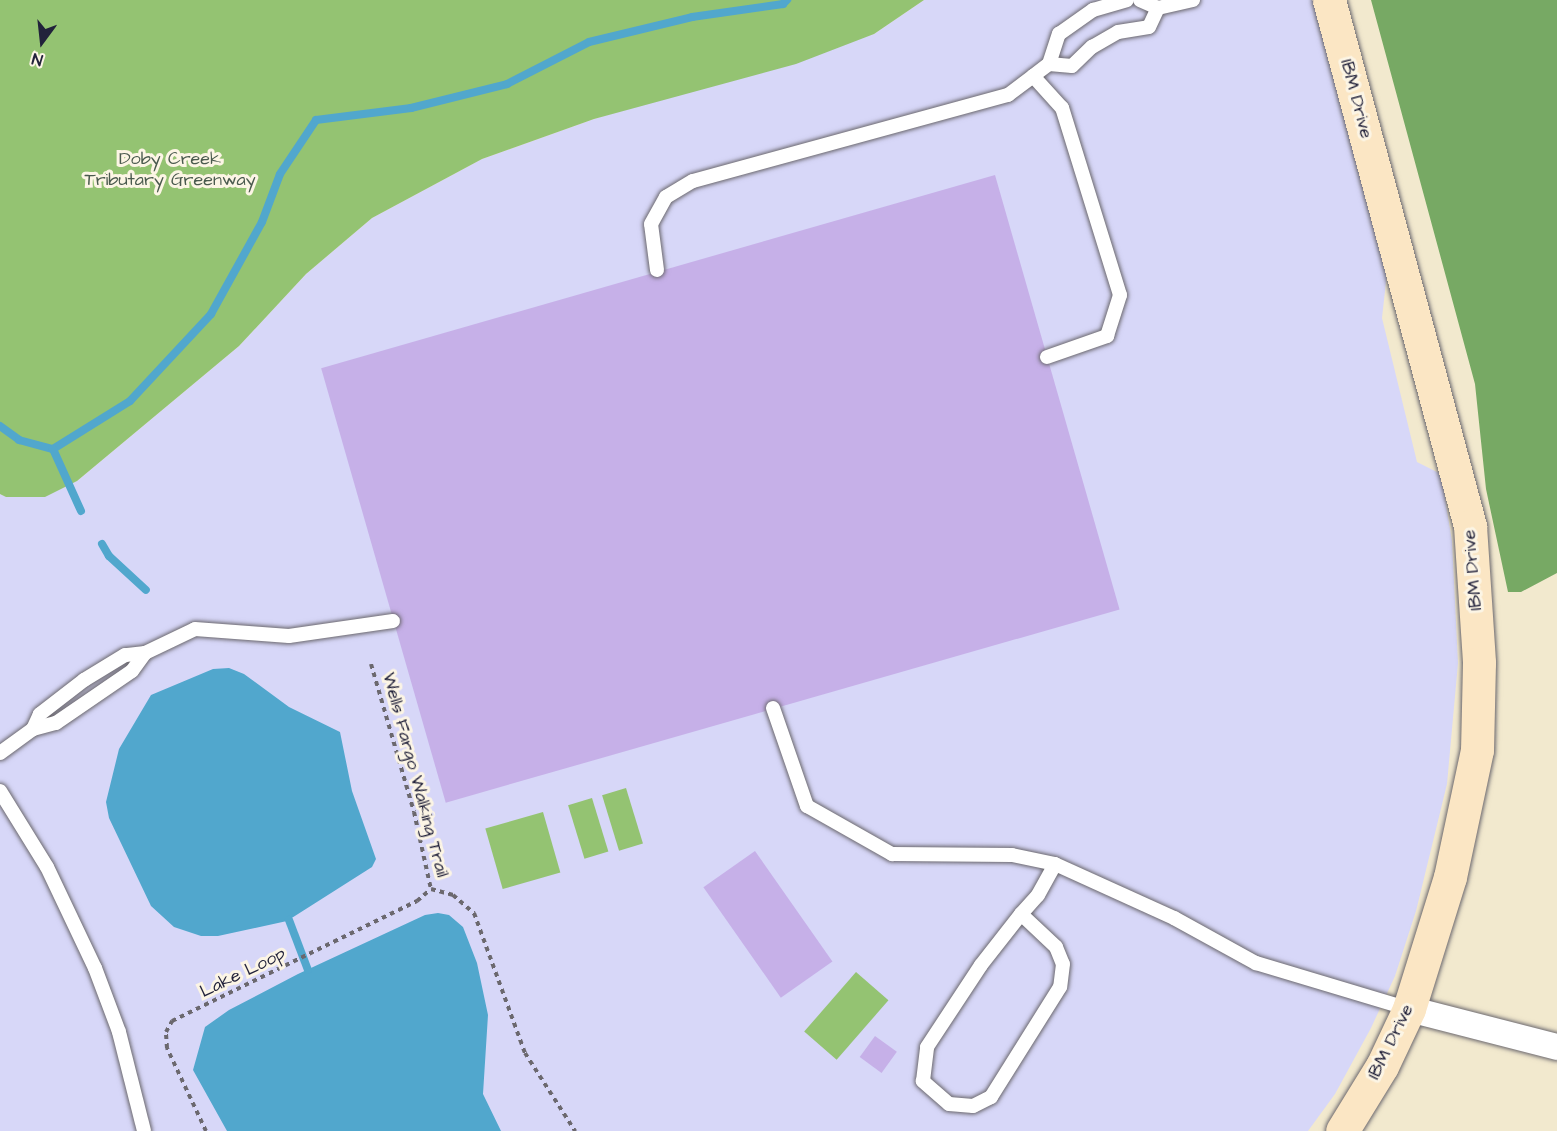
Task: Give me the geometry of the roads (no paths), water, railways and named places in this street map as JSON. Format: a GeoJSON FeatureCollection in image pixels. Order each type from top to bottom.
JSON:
{"type":"FeatureCollection","features":[{"type":"Feature","properties":{"kind":"street","name":"IBM Drive"},"geometry":{"type":"LineString","coordinates":[[1329,0],[1415,329],[1455,462],[1475,568],[1479,663],[1477,750],[1461,836],[1409,1009],[1382,1065],[1342,1131]]}},
{"type":"Feature","properties":{"kind":"street"},"geometry":{"type":"LineString","coordinates":[[1409,1009],[1557,1047]]}},
{"type":"Feature","properties":{"kind":"lane"},"geometry":{"type":"LineString","coordinates":[[657,270],[651,224],[666,197],[693,181],[1008,95],[1049,64],[1059,34],[1093,10],[1127,0]]}},
{"type":"Feature","properties":{"kind":"lane"},"geometry":{"type":"LineString","coordinates":[[1140,0],[1158,8],[1193,0]]}},
{"type":"Feature","properties":{"kind":"lane"},"geometry":{"type":"LineString","coordinates":[[1049,64],[1072,66],[1092,47],[1118,33],[1149,27],[1158,8]]}},
{"type":"Feature","properties":{"kind":"lane"},"geometry":{"type":"LineString","coordinates":[[1033,76],[1062,108],[1120,295],[1107,336],[1047,357]]}},
{"type":"Feature","properties":{"kind":"lane"},"geometry":{"type":"LineString","coordinates":[[33,729],[40,714],[84,680],[125,655],[145,653],[195,629],[289,636],[393,621]]}},
{"type":"Feature","properties":{"kind":"lane"},"geometry":{"type":"LineString","coordinates":[[0,753],[33,729],[56,723],[132,671],[145,653]]}},
{"type":"Feature","properties":{"kind":"lane"},"geometry":{"type":"LineString","coordinates":[[773,708],[807,806],[892,854],[1011,855],[1055,864],[1174,918],[1256,963],[1409,1009]]}},
{"type":"Feature","properties":{"kind":"lane"},"geometry":{"type":"LineString","coordinates":[[0,791],[47,867],[95,968],[118,1032],[144,1131]]}},
{"type":"Feature","properties":{"kind":"lane"},"geometry":{"type":"LineString","coordinates":[[1020,914],[1056,947],[1062,964],[1060,987],[991,1097],[973,1106],[949,1104],[938,1099],[924,1081],[924,1057],[981,965],[1020,914],[1038,895],[1055,864]]}},
{"type":"Feature","properties":{"kind":"water"},"geometry":{"type":"Polygon","coordinates":[[[229,668],[244,674],[289,707],[340,732],[352,791],[376,859],[372,867],[287,921],[218,936],[201,936],[174,927],[151,906],[109,818],[106,802],[119,749],[151,695],[213,669],[229,668]]]}},
{"type":"Feature","properties":{"kind":"water"},"geometry":{"type":"Polygon","coordinates":[[[438,913],[449,915],[463,927],[477,963],[488,1015],[483,1094],[501,1131],[227,1131],[193,1070],[205,1027],[229,1010],[298,974],[425,915],[438,913]]]}},
{"type":"Feature","properties":{"kind":"waterway"},"geometry":{"type":"LineString","coordinates":[[0,426],[19,440],[53,449],[130,401],[211,314],[262,222],[280,174],[316,120],[411,108],[507,84],[589,42],[692,17],[783,4],[787,0]]}},
{"type":"Feature","properties":{"kind":"waterway"},"geometry":{"type":"LineString","coordinates":[[53,449],[81,511]]}},
{"type":"Feature","properties":{"kind":"waterway"},"geometry":{"type":"LineString","coordinates":[[102,544],[109,556],[146,590]]}},
{"type":"Feature","properties":{"kind":"waterway"},"geometry":{"type":"LineString","coordinates":[[289,920],[308,970]]}},
{"type":"Feature","properties":{"kind":"park label","name":"Doby Creek Tributary Greenway"},"geometry":{"type":"Point","coordinates":[170,170]}}]}
